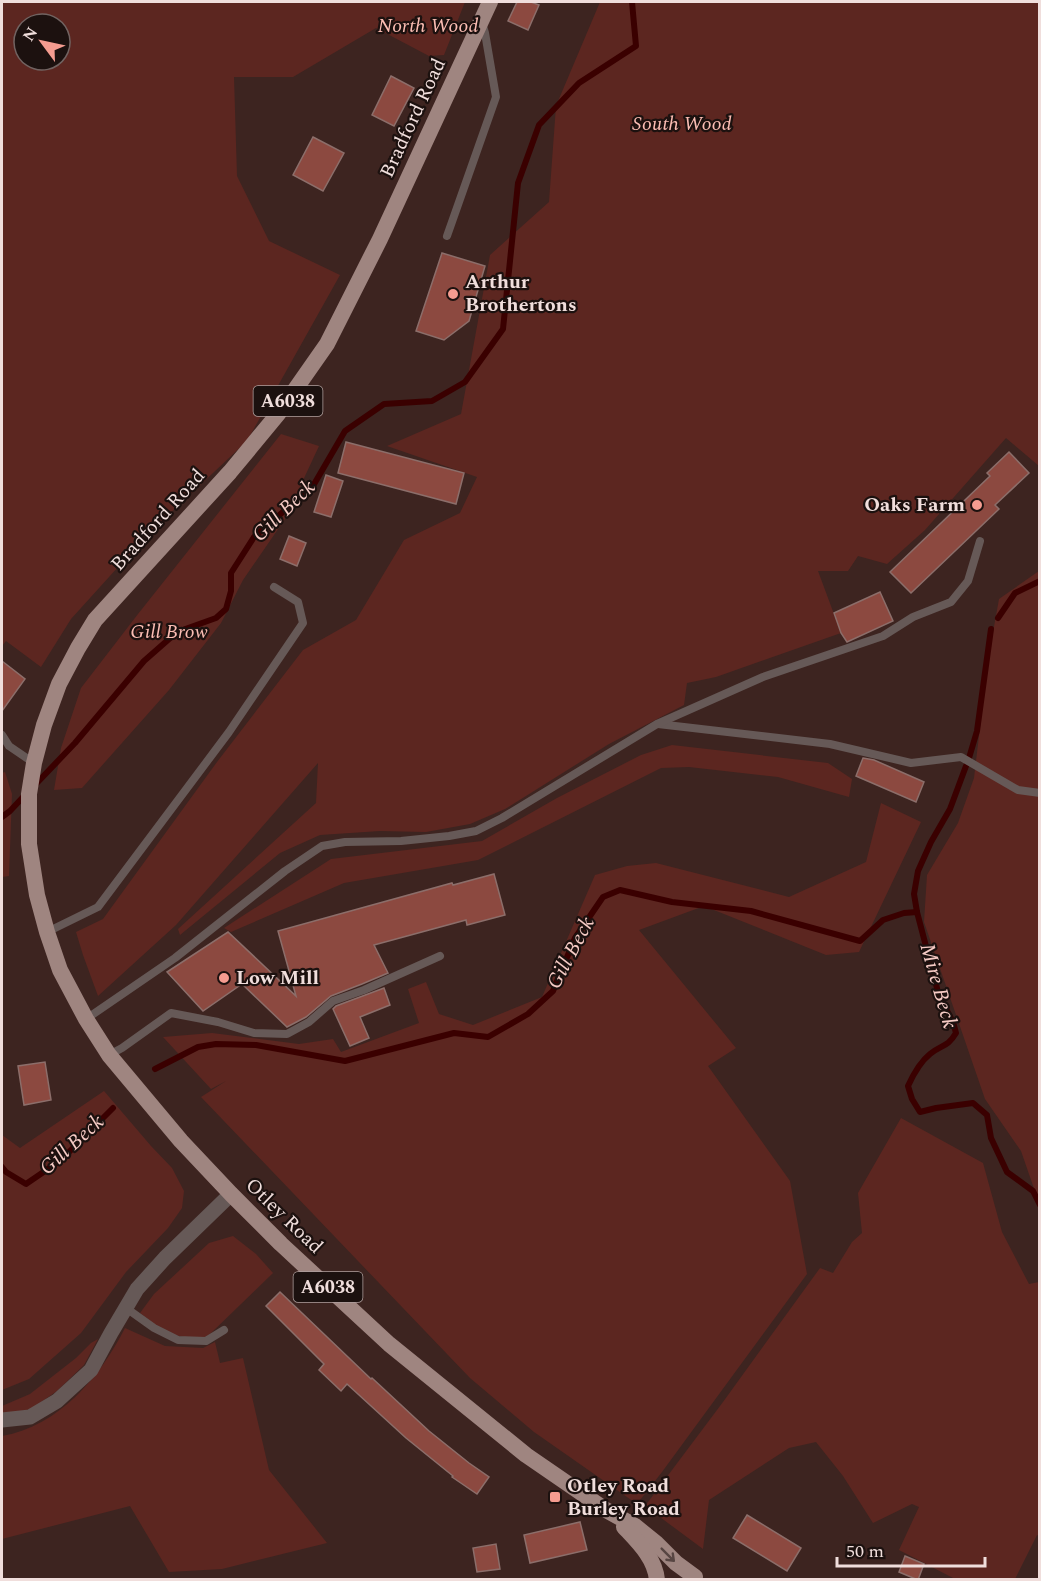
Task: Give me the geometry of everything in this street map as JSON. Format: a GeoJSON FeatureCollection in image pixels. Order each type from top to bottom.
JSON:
{"type":"FeatureCollection","features":[{"type":"Feature","properties":{"kind":"main road","name":"Bradford Road"},"geometry":{"type":"LineString","coordinates":[[135,1087],[109,1056],[60,970],[37,895],[31,854],[29,794],[44,726],[59,684],[95,620],[251,447],[278,414],[327,344],[380,239],[490,2]]}},
{"type":"Feature","properties":{"kind":"main road","name":"Otley Road"},"geometry":{"type":"LineString","coordinates":[[135,1087],[181,1141],[231,1194],[281,1244],[390,1344],[526,1455],[606,1510]]}},
{"type":"Feature","properties":{"kind":"main road","name":"A6038"},"geometry":{"type":"LineString","coordinates":[[606,1510],[644,1532],[676,1563],[699,1578]]}},
{"type":"Feature","properties":{"kind":"main road","name":"A6038"},"geometry":{"type":"LineString","coordinates":[[606,1510],[633,1536],[649,1556],[657,1580]]}},
{"type":"Feature","properties":{"kind":"main road"},"geometry":{"type":"LineString","coordinates":[[671,1580],[682,1575],[699,1578]]}},
{"type":"Feature","properties":{"kind":"street"},"geometry":{"type":"LineString","coordinates":[[2,1420],[30,1417],[57,1401],[91,1370],[137,1289],[165,1258],[231,1194]]}},
{"type":"Feature","properties":{"kind":"lane"},"geometry":{"type":"LineString","coordinates":[[447,236],[496,97],[481,22]]}},
{"type":"Feature","properties":{"kind":"lane"},"geometry":{"type":"LineString","coordinates":[[86,1019],[175,958],[285,871],[322,846],[345,842],[400,841],[476,831],[502,818],[657,724],[763,676],[883,636],[913,616],[951,602],[968,581],[980,541]]}},
{"type":"Feature","properties":{"kind":"lane"},"geometry":{"type":"LineString","coordinates":[[47,932],[98,907],[229,732],[303,623],[298,602],[274,587]]}},
{"type":"Feature","properties":{"kind":"lane"},"geometry":{"type":"LineString","coordinates":[[657,724],[830,744],[911,763],[960,757],[1018,790],[1040,793]]}},
{"type":"Feature","properties":{"kind":"lane"},"geometry":{"type":"LineString","coordinates":[[2,735],[9,746],[34,763]]}},
{"type":"Feature","properties":{"kind":"lane"},"geometry":{"type":"LineString","coordinates":[[109,1056],[171,1013],[218,1022],[254,1034],[287,1034],[309,1022],[333,1000],[364,990],[440,956]]}},
{"type":"Feature","properties":{"kind":"lane"},"geometry":{"type":"LineString","coordinates":[[126,1308],[154,1328],[178,1340],[206,1341],[224,1330]]}},
{"type":"Feature","properties":{"kind":"green space","name":"North Wood"},"geometry":{"type":"Polygon","coordinates":[[[2,2],[465,2],[444,55],[429,56],[376,28],[293,77],[234,77],[237,176],[269,241],[340,275],[247,441],[147,535],[71,619],[41,667],[6,641],[2,646],[2,2]]]}},
{"type":"Feature","properties":{"kind":"green space","name":"South Wood"},"geometry":{"type":"Polygon","coordinates":[[[600,2],[1039,2],[1039,466],[1006,438],[925,530],[887,564],[858,556],[848,571],[818,571],[841,633],[716,677],[687,683],[684,705],[609,744],[505,809],[470,824],[426,832],[380,831],[320,835],[280,853],[180,935],[178,929],[316,803],[318,763],[176,925],[98,996],[76,932],[103,919],[217,762],[303,650],[356,620],[404,540],[460,513],[477,477],[387,446],[461,414],[490,255],[549,202],[556,106],[600,2]]]}},
{"type":"Feature","properties":{"kind":"green space","name":"Gill Brow"},"geometry":{"type":"Polygon","coordinates":[[[281,434],[319,446],[285,519],[243,580],[221,623],[169,690],[82,788],[54,790],[61,748],[81,688],[281,434]]]}},
{"type":"Feature","properties":{"kind":"green space"},"geometry":{"type":"Polygon","coordinates":[[[1039,571],[1039,1203],[1021,1151],[985,1099],[924,922],[927,875],[958,823],[974,778],[988,660],[999,599],[1039,571]]]}},
{"type":"Feature","properties":{"kind":"green space"},"geometry":{"type":"Polygon","coordinates":[[[672,745],[828,763],[852,779],[849,797],[778,777],[689,767],[661,768],[478,860],[344,883],[231,932],[224,928],[331,859],[482,841],[557,798],[641,755],[672,745]]]}},
{"type":"Feature","properties":{"kind":"green space"},"geometry":{"type":"Polygon","coordinates":[[[5,772],[12,794],[9,876],[2,877],[2,773],[5,772]]]}},
{"type":"Feature","properties":{"kind":"green space"},"geometry":{"type":"Polygon","coordinates":[[[881,803],[921,822],[859,952],[826,955],[704,906],[639,930],[736,1048],[708,1066],[790,1181],[807,1274],[637,1504],[534,1432],[470,1378],[201,1097],[226,1081],[211,1089],[163,1037],[212,1033],[299,1044],[333,1039],[341,1052],[419,1023],[408,989],[426,982],[439,1014],[473,1025],[542,997],[595,875],[627,866],[656,863],[789,897],[866,862],[881,803]]]}},
{"type":"Feature","properties":{"kind":"green space"},"geometry":{"type":"Polygon","coordinates":[[[104,1091],[172,1168],[184,1191],[182,1208],[168,1228],[126,1272],[81,1333],[29,1379],[2,1390],[2,1135],[20,1148],[104,1091]]]}},
{"type":"Feature","properties":{"kind":"green space"},"geometry":{"type":"Polygon","coordinates":[[[901,1118],[983,1163],[1002,1232],[1029,1284],[1039,1282],[1039,1536],[1037,1535],[1015,1579],[955,1579],[899,1550],[919,1507],[912,1504],[873,1523],[843,1476],[816,1442],[789,1448],[709,1500],[703,1549],[645,1506],[820,1268],[833,1273],[852,1242],[862,1233],[858,1193],[901,1118]]]}},
{"type":"Feature","properties":{"kind":"green space"},"geometry":{"type":"Polygon","coordinates":[[[233,1236],[256,1254],[273,1273],[208,1336],[198,1340],[174,1335],[140,1313],[154,1294],[209,1243],[233,1236]]]}},
{"type":"Feature","properties":{"kind":"green space"},"geometry":{"type":"Polygon","coordinates":[[[125,1328],[165,1346],[203,1348],[215,1342],[220,1363],[243,1358],[269,1470],[327,1543],[222,1569],[169,1572],[130,1506],[2,1539],[2,1436],[42,1422],[76,1397],[103,1364],[125,1328]]]}},
{"type":"Feature","properties":{"kind":"green space"},"geometry":{"type":"Polygon","coordinates":[[[98,1339],[84,1365],[57,1391],[31,1409],[2,1415],[2,1406],[30,1394],[98,1339]]]}},
{"type":"Feature","properties":{"kind":"building"},"geometry":{"type":"Polygon","coordinates":[[[517,2],[531,2],[539,5],[528,30],[508,21],[517,2]]]}},
{"type":"Feature","properties":{"kind":"building"},"geometry":{"type":"Polygon","coordinates":[[[391,76],[414,88],[394,126],[372,115],[391,76]]]}},
{"type":"Feature","properties":{"kind":"building"},"geometry":{"type":"Polygon","coordinates":[[[313,137],[344,153],[323,191],[293,175],[313,137]]]}},
{"type":"Feature","properties":{"kind":"building","name":"Arthur Brothertons"},"geometry":{"type":"Polygon","coordinates":[[[442,253],[485,266],[469,321],[444,340],[416,331],[442,253]]]}},
{"type":"Feature","properties":{"kind":"building"},"geometry":{"type":"Polygon","coordinates":[[[346,442],[464,473],[456,504],[338,473],[346,442]]]}},
{"type":"Feature","properties":{"kind":"building","name":"Oaks Farm"},"geometry":{"type":"Polygon","coordinates":[[[1009,452],[1029,473],[995,505],[999,509],[911,593],[890,572],[990,476],[987,473],[1009,452]]]}},
{"type":"Feature","properties":{"kind":"building"},"geometry":{"type":"Polygon","coordinates":[[[326,475],[343,481],[331,517],[314,512],[326,475]]]}},
{"type":"Feature","properties":{"kind":"building"},"geometry":{"type":"Polygon","coordinates":[[[289,536],[306,543],[297,566],[280,559],[289,536]]]}},
{"type":"Feature","properties":{"kind":"building"},"geometry":{"type":"Polygon","coordinates":[[[880,592],[893,621],[847,642],[834,613],[880,592]]]}},
{"type":"Feature","properties":{"kind":"building"},"geometry":{"type":"Polygon","coordinates":[[[2,661],[25,679],[2,711],[2,661]]]}},
{"type":"Feature","properties":{"kind":"building"},"geometry":{"type":"Polygon","coordinates":[[[863,758],[874,760],[924,782],[916,802],[856,776],[863,758]]]}},
{"type":"Feature","properties":{"kind":"building"},"geometry":{"type":"Polygon","coordinates":[[[494,874],[505,915],[467,925],[466,920],[374,945],[388,973],[331,996],[306,1017],[287,1027],[242,984],[203,1011],[167,972],[228,932],[296,996],[278,931],[452,883],[453,885],[494,874]]]}},
{"type":"Feature","properties":{"kind":"building"},"geometry":{"type":"Polygon","coordinates":[[[384,988],[390,1005],[360,1017],[369,1038],[350,1046],[333,1009],[384,988]]]}},
{"type":"Feature","properties":{"kind":"building"},"geometry":{"type":"Polygon","coordinates":[[[45,1062],[51,1100],[24,1105],[18,1066],[45,1062]]]}},
{"type":"Feature","properties":{"kind":"building"},"geometry":{"type":"Polygon","coordinates":[[[280,1292],[429,1431],[489,1477],[477,1494],[452,1477],[347,1384],[341,1391],[319,1370],[324,1364],[266,1306],[280,1292]]]}},
{"type":"Feature","properties":{"kind":"building"},"geometry":{"type":"Polygon","coordinates":[[[747,1515],[801,1548],[787,1571],[733,1538],[747,1515]]]}},
{"type":"Feature","properties":{"kind":"building"},"geometry":{"type":"Polygon","coordinates":[[[580,1522],[587,1550],[530,1563],[524,1535],[580,1522]]]}},
{"type":"Feature","properties":{"kind":"building"},"geometry":{"type":"Polygon","coordinates":[[[496,1544],[500,1569],[477,1572],[473,1548],[496,1544]]]}},
{"type":"Feature","properties":{"kind":"building"},"geometry":{"type":"Polygon","coordinates":[[[905,1556],[924,1564],[918,1580],[899,1572],[905,1556]]]}},
{"type":"Feature","properties":{"kind":"waterway","name":"Gill Beck"},"geometry":{"type":"LineString","coordinates":[[34,786],[75,743],[144,661],[177,632],[216,618],[226,609],[231,591],[231,573],[254,537],[313,486],[345,431],[384,404],[432,401],[465,382],[503,329],[518,183],[539,125],[579,83],[636,46],[632,2]]}},
{"type":"Feature","properties":{"kind":"waterway"},"geometry":{"type":"LineString","coordinates":[[998,618],[1015,593],[1040,581]]}},
{"type":"Feature","properties":{"kind":"waterway"},"geometry":{"type":"LineString","coordinates":[[969,758],[977,731],[991,629]]}},
{"type":"Feature","properties":{"kind":"waterway","name":"Mire Beck"},"geometry":{"type":"LineString","coordinates":[[966,766],[950,809],[918,871],[914,894],[939,996],[953,1022],[956,1033],[950,1041],[926,1057],[908,1086],[912,1099],[920,1112],[973,1103],[987,1115],[991,1138],[1007,1172],[1033,1191],[1040,1205]]}},
{"type":"Feature","properties":{"kind":"waterway","name":"Gill Beck"},"geometry":{"type":"LineString","coordinates":[[2,817],[25,795]]}},
{"type":"Feature","properties":{"kind":"waterway","name":"Gill Beck"},"geometry":{"type":"LineString","coordinates":[[155,1069],[198,1047],[216,1044],[256,1045],[345,1061],[454,1033],[488,1037],[528,1014],[553,991],[575,938],[603,897],[620,890],[672,902],[751,911],[860,941],[883,920],[904,913],[917,912]]}},
{"type":"Feature","properties":{"kind":"waterway","name":"Gill Beck"},"geometry":{"type":"LineString","coordinates":[[2,1167],[26,1184],[61,1160],[113,1108]]}},
{"type":"Feature","properties":{"kind":"place","name":"Arthur Brothertons"},"geometry":{"type":"Point","coordinates":[453,294]}},
{"type":"Feature","properties":{"kind":"place","name":"Oaks Farm"},"geometry":{"type":"Point","coordinates":[977,505]}},
{"type":"Feature","properties":{"kind":"place","name":"Low Mill"},"geometry":{"type":"Point","coordinates":[224,978]}},
{"type":"Feature","properties":{"kind":"place","name":"Otley Road Burley Road"},"geometry":{"type":"Point","coordinates":[555,1497]}}]}
